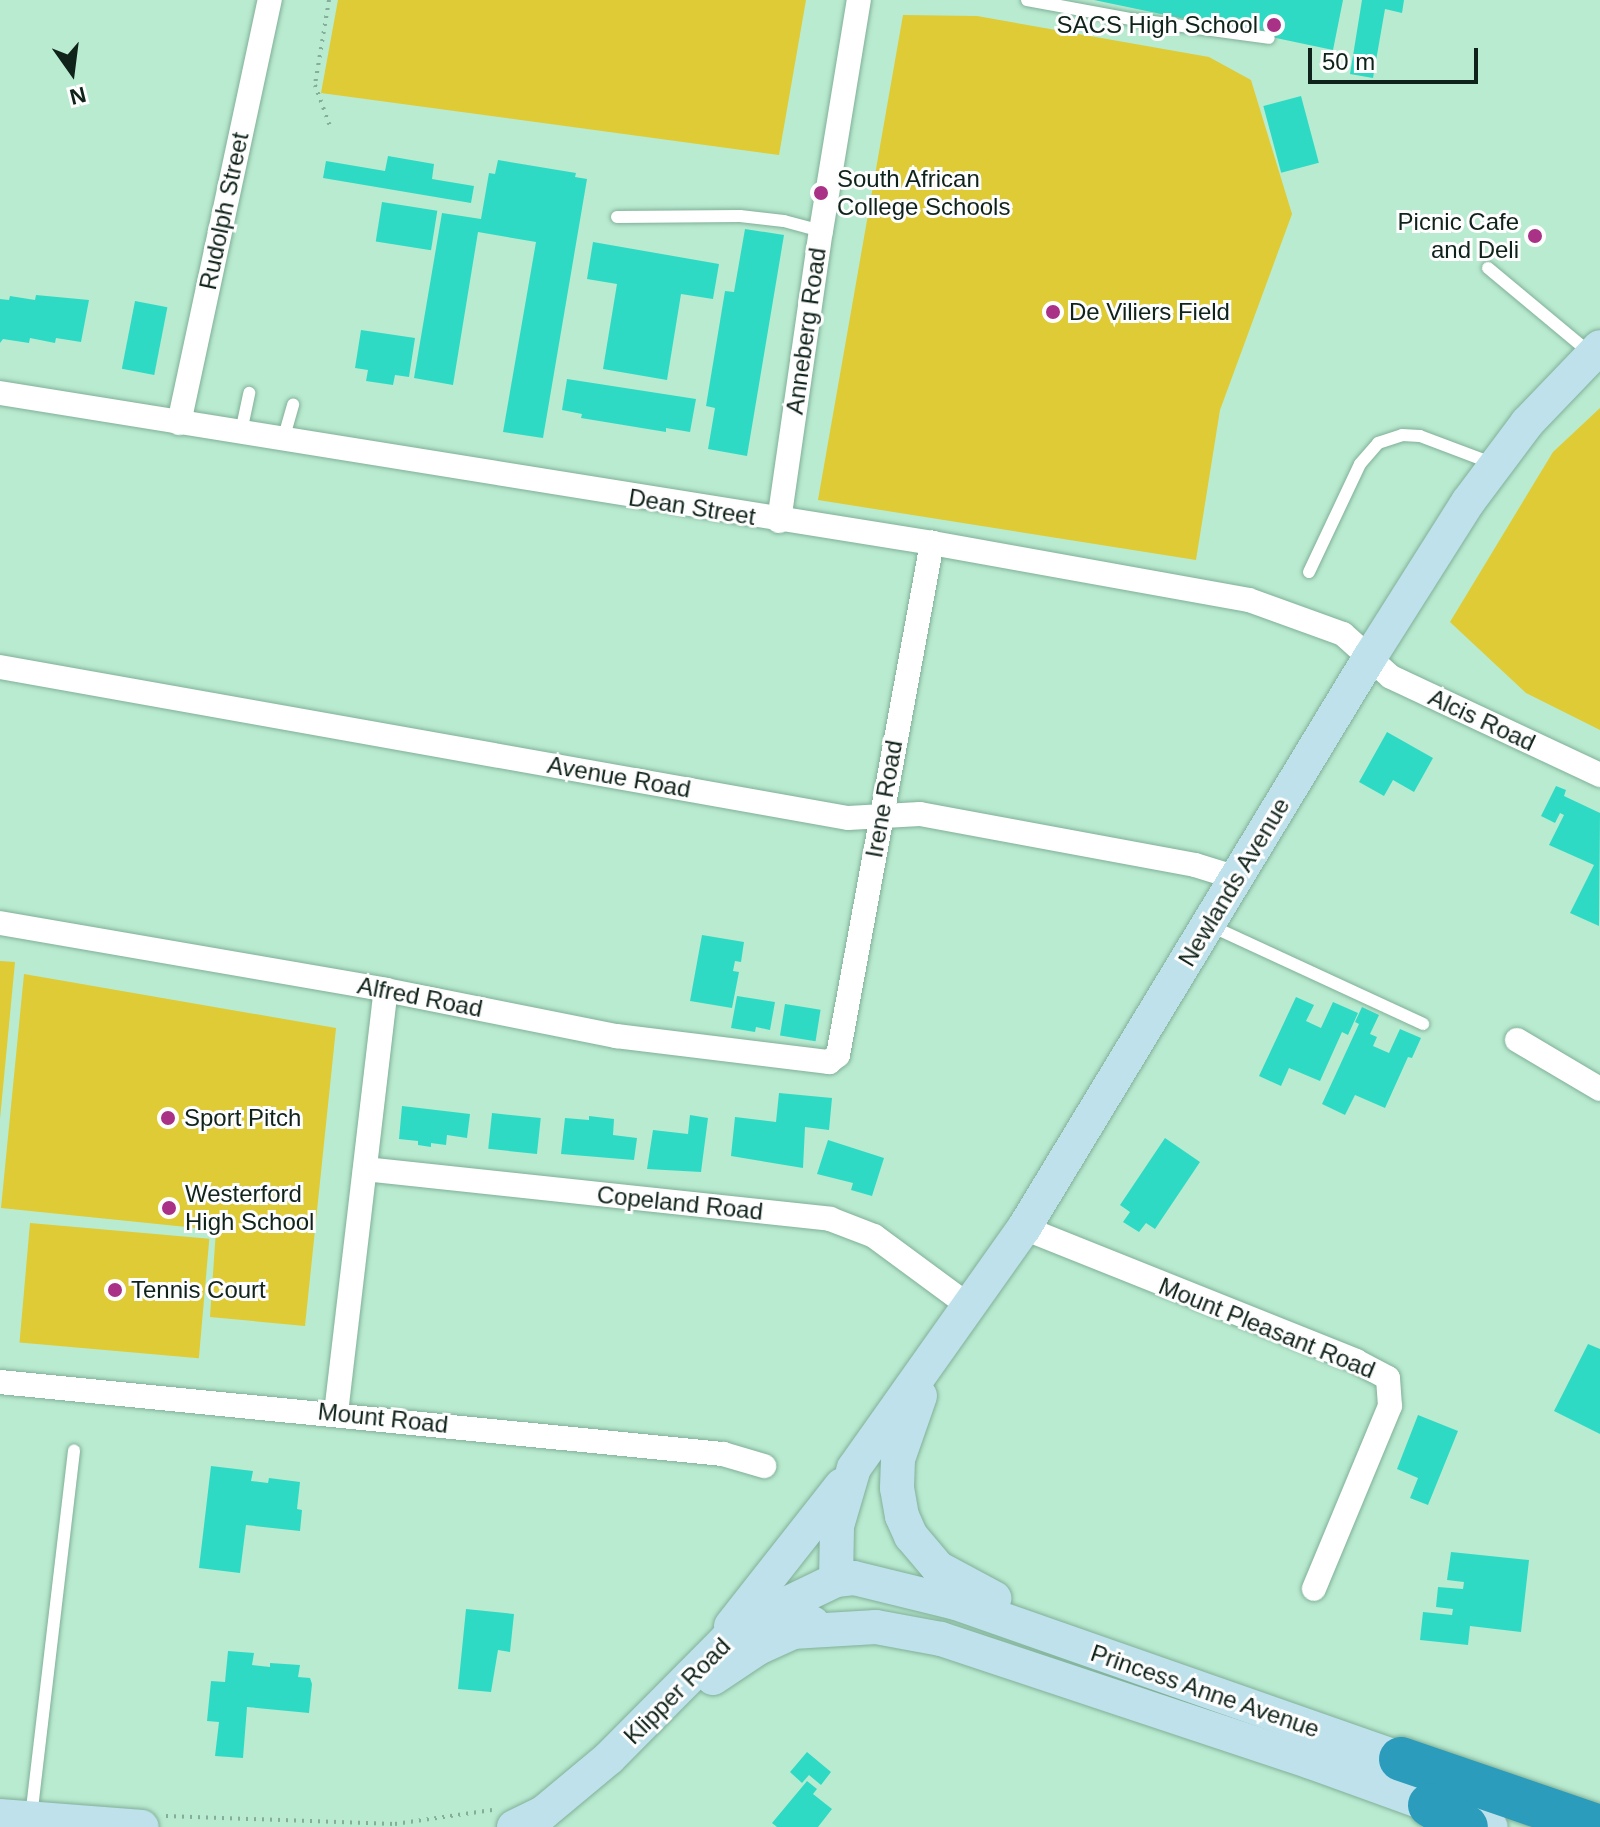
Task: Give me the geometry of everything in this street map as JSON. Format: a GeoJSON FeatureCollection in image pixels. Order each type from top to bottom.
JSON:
{"type":"FeatureCollection","features":[{"type":"Feature","properties":{"kind":"highway"},"geometry":{"type":"LineString","coordinates":[[1401,1759],[1600,1827]]}},
{"type":"Feature","properties":{"kind":"highway"},"geometry":{"type":"LineString","coordinates":[[1430,1805],[1466,1827]]}},
{"type":"Feature","properties":{"kind":"main road","name":"Newlands Avenue"},"geometry":{"type":"LineString","coordinates":[[846,1585],[837,1526],[854,1468],[1024,1228],[1370,657],[1494,464],[1527,423],[1596,351]]}},
{"type":"Feature","properties":{"kind":"main road"},"geometry":{"type":"LineString","coordinates":[[934,1359],[898,1459],[898,1501],[911,1536],[938,1568],[1038,1621],[1068,1643]]}},
{"type":"Feature","properties":{"kind":"main road","name":"Newlands Avenue"},"geometry":{"type":"LineString","coordinates":[[846,1585],[860,1502],[883,1429]]}},
{"type":"Feature","properties":{"kind":"main road"},"geometry":{"type":"LineString","coordinates":[[708,1655],[854,1468]]}},
{"type":"Feature","properties":{"kind":"main road"},"geometry":{"type":"LineString","coordinates":[[846,1585],[1014,1645],[1099,1691]]}},
{"type":"Feature","properties":{"kind":"main road","name":"Princess Anne Avenue"},"geometry":{"type":"LineString","coordinates":[[846,1585],[919,1592],[1068,1643],[1401,1759],[1549,1827]]}},
{"type":"Feature","properties":{"kind":"main road","name":"Klipper Road"},"geometry":{"type":"LineString","coordinates":[[526,1822],[606,1791],[719,1673],[758,1648],[832,1613],[846,1585]]}},
{"type":"Feature","properties":{"kind":"main road","name":"Klipper Road"},"geometry":{"type":"LineString","coordinates":[[526,1822],[609,1758],[708,1655],[745,1627],[846,1585]]}},
{"type":"Feature","properties":{"kind":"main road","name":"Princess Anne Avenue"},"geometry":{"type":"LineString","coordinates":[[792,1632],[876,1627],[906,1631],[1099,1691],[1491,1827]]}},
{"type":"Feature","properties":{"kind":"main road"},"geometry":{"type":"LineString","coordinates":[[16,1817],[147,1821]]}},
{"type":"Feature","properties":{"kind":"street","name":"Rudolph Street"},"geometry":{"type":"LineString","coordinates":[[179,423],[270,0]]}},
{"type":"Feature","properties":{"kind":"street","name":"Anneberg Road"},"geometry":{"type":"LineString","coordinates":[[779,521],[821,231],[859,0]]}},
{"type":"Feature","properties":{"kind":"street","name":"Dean Street"},"geometry":{"type":"LineString","coordinates":[[0,393],[779,521],[932,543],[1259,603],[1343,634],[1370,657]]}},
{"type":"Feature","properties":{"kind":"street","name":"Irene Road"},"geometry":{"type":"LineString","coordinates":[[838,1055],[932,543]]}},
{"type":"Feature","properties":{"kind":"street","name":"Alcis Road"},"geometry":{"type":"LineString","coordinates":[[1370,657],[1391,677],[1407,686],[1600,775]]}},
{"type":"Feature","properties":{"kind":"street","name":"Avenue Road"},"geometry":{"type":"LineString","coordinates":[[0,667],[848,818],[920,814],[1195,865],[1237,878]]}},
{"type":"Feature","properties":{"kind":"street","name":"Alfred Road"},"geometry":{"type":"LineString","coordinates":[[0,923],[386,990],[616,1036],[821,1063],[838,1055]]}},
{"type":"Feature","properties":{"kind":"street"},"geometry":{"type":"LineString","coordinates":[[336,1413],[386,990]]}},
{"type":"Feature","properties":{"kind":"street"},"geometry":{"type":"LineString","coordinates":[[1517,1040],[1600,1089]]}},
{"type":"Feature","properties":{"kind":"street","name":"Copeland Road"},"geometry":{"type":"LineString","coordinates":[[365,1169],[830,1219],[874,1236],[969,1306]]}},
{"type":"Feature","properties":{"kind":"street","name":"Mount Pleasant Road"},"geometry":{"type":"LineString","coordinates":[[1024,1228],[1356,1361],[1388,1378],[1390,1406],[1314,1589]]}},
{"type":"Feature","properties":{"kind":"street","name":"Mount Road"},"geometry":{"type":"LineString","coordinates":[[0,1382],[336,1413],[723,1454],[764,1466]]}},
{"type":"Feature","properties":{"kind":"lane"},"geometry":{"type":"LineString","coordinates":[[1027,0],[1131,19],[1269,38]]}},
{"type":"Feature","properties":{"kind":"lane"},"geometry":{"type":"LineString","coordinates":[[617,217],[740,216],[784,221],[821,231]]}},
{"type":"Feature","properties":{"kind":"lane"},"geometry":{"type":"LineString","coordinates":[[1488,268],[1596,351]]}},
{"type":"Feature","properties":{"kind":"lane"},"geometry":{"type":"LineString","coordinates":[[241,432],[249,393]]}},
{"type":"Feature","properties":{"kind":"lane"},"geometry":{"type":"LineString","coordinates":[[283,440],[293,404]]}},
{"type":"Feature","properties":{"kind":"lane"},"geometry":{"type":"LineString","coordinates":[[1309,572],[1360,464],[1378,443],[1402,435],[1420,436],[1494,464]]}},
{"type":"Feature","properties":{"kind":"lane"},"geometry":{"type":"LineString","coordinates":[[1209,925],[1423,1024]]}},
{"type":"Feature","properties":{"kind":"lane"},"geometry":{"type":"LineString","coordinates":[[16,1817],[74,1451]]}},
{"type":"Feature","properties":{"kind":"path"},"geometry":{"type":"LineString","coordinates":[[329,0],[315,85],[331,129]]}},
{"type":"Feature","properties":{"kind":"path"},"geometry":{"type":"LineString","coordinates":[[147,1821],[526,1822]]}},
{"type":"Feature","properties":{"kind":"shaded area"},"geometry":{"type":"Polygon","coordinates":[[[338,0],[806,0],[779,155],[321,93],[338,0]]]}},
{"type":"Feature","properties":{"kind":"shaded area","name":"De Viliers Field"},"geometry":{"type":"Polygon","coordinates":[[[903,15],[977,16],[1209,57],[1251,80],[1292,214],[1220,410],[1196,560],[818,500],[903,15]]]}},
{"type":"Feature","properties":{"kind":"shaded area"},"geometry":{"type":"Polygon","coordinates":[[[1600,408],[1600,730],[1526,693],[1450,622],[1553,452],[1600,408]]]}},
{"type":"Feature","properties":{"kind":"shaded area"},"geometry":{"type":"Polygon","coordinates":[[[0,961],[15,962],[0,1119],[0,961]]]}},
{"type":"Feature","properties":{"kind":"shaded area","name":"Sport Pitch"},"geometry":{"type":"Polygon","coordinates":[[[24,974],[336,1028],[305,1326],[210,1317],[216,1230],[1,1208],[24,974]]]}},
{"type":"Feature","properties":{"kind":"shaded area","name":"Tennis Court"},"geometry":{"type":"Polygon","coordinates":[[[30,1223],[209,1239],[199,1358],[20,1343],[30,1223]]]}},
{"type":"Feature","properties":{"kind":"building","name":"SACS High School"},"geometry":{"type":"Polygon","coordinates":[[[1094,0],[1343,0],[1333,50],[1094,0]]]}},
{"type":"Feature","properties":{"kind":"building"},"geometry":{"type":"Polygon","coordinates":[[[1362,0],[1404,0],[1402,13],[1385,9],[1373,78],[1350,74],[1362,0]]]}},
{"type":"Feature","properties":{"kind":"building"},"geometry":{"type":"Polygon","coordinates":[[[1301,96],[1319,163],[1281,173],[1263,106],[1301,96]]]}},
{"type":"Feature","properties":{"kind":"building"},"geometry":{"type":"Polygon","coordinates":[[[388,156],[434,164],[432,179],[474,186],[471,203],[323,178],[326,161],[385,171],[388,156]]]}},
{"type":"Feature","properties":{"kind":"building"},"geometry":{"type":"Polygon","coordinates":[[[498,160],[576,173],[575,177],[587,179],[543,438],[503,432],[536,242],[478,232],[453,385],[414,378],[442,213],[481,219],[489,173],[495,174],[498,160]]]}},
{"type":"Feature","properties":{"kind":"building"},"geometry":{"type":"Polygon","coordinates":[[[382,202],[437,211],[431,250],[376,242],[382,202]]]}},
{"type":"Feature","properties":{"kind":"building"},"geometry":{"type":"Polygon","coordinates":[[[745,229],[784,235],[747,456],[708,449],[715,408],[706,406],[725,291],[734,292],[745,229]]]}},
{"type":"Feature","properties":{"kind":"building"},"geometry":{"type":"Polygon","coordinates":[[[593,242],[719,264],[713,299],[681,294],[667,380],[603,369],[617,284],[587,279],[593,242]]]}},
{"type":"Feature","properties":{"kind":"building"},"geometry":{"type":"Polygon","coordinates":[[[36,295],[89,300],[81,342],[56,338],[55,343],[30,338],[29,343],[3,339],[0,343],[0,299],[9,300],[10,296],[35,300],[36,295]]]}},
{"type":"Feature","properties":{"kind":"building"},"geometry":{"type":"Polygon","coordinates":[[[135,301],[167,307],[154,375],[122,369],[135,301]]]}},
{"type":"Feature","properties":{"kind":"building"},"geometry":{"type":"Polygon","coordinates":[[[361,330],[415,338],[409,377],[395,375],[393,385],[366,381],[368,370],[355,368],[361,330]]]}},
{"type":"Feature","properties":{"kind":"building"},"geometry":{"type":"Polygon","coordinates":[[[567,379],[696,399],[690,432],[666,428],[666,432],[581,418],[582,414],[562,410],[567,379]]]}},
{"type":"Feature","properties":{"kind":"building"},"geometry":{"type":"Polygon","coordinates":[[[1387,732],[1433,758],[1414,792],[1393,780],[1384,796],[1359,782],[1387,732]]]}},
{"type":"Feature","properties":{"kind":"building"},"geometry":{"type":"Polygon","coordinates":[[[1556,786],[1566,790],[1564,796],[1600,813],[1599,926],[1570,913],[1594,865],[1549,845],[1564,815],[1560,813],[1555,823],[1541,816],[1556,786]]]}},
{"type":"Feature","properties":{"kind":"building"},"geometry":{"type":"Polygon","coordinates":[[[702,935],[744,942],[741,962],[735,961],[733,971],[739,972],[732,1008],[690,1001],[702,935]]]}},
{"type":"Feature","properties":{"kind":"building"},"geometry":{"type":"Polygon","coordinates":[[[737,996],[775,1002],[770,1030],[756,1027],[755,1032],[731,1028],[737,996]]]}},
{"type":"Feature","properties":{"kind":"building"},"geometry":{"type":"Polygon","coordinates":[[[1296,997],[1314,1005],[1306,1021],[1321,1028],[1333,1002],[1358,1013],[1348,1035],[1342,1032],[1320,1081],[1289,1068],[1281,1086],[1259,1076],[1296,997]]]}},
{"type":"Feature","properties":{"kind":"building"},"geometry":{"type":"Polygon","coordinates":[[[785,1004],[821,1010],[816,1041],[780,1036],[785,1004]]]}},
{"type":"Feature","properties":{"kind":"building"},"geometry":{"type":"Polygon","coordinates":[[[1362,1007],[1379,1015],[1370,1034],[1377,1037],[1373,1046],[1389,1053],[1400,1029],[1421,1038],[1412,1058],[1408,1057],[1385,1108],[1355,1095],[1345,1115],[1322,1104],[1359,1024],[1355,1022],[1362,1007]]]}},
{"type":"Feature","properties":{"kind":"building"},"geometry":{"type":"Polygon","coordinates":[[[779,1093],[832,1098],[829,1130],[805,1127],[803,1168],[731,1156],[735,1117],[776,1122],[779,1093]]]}},
{"type":"Feature","properties":{"kind":"building"},"geometry":{"type":"Polygon","coordinates":[[[402,1106],[470,1114],[467,1138],[447,1135],[446,1145],[431,1143],[431,1147],[418,1145],[418,1141],[399,1139],[402,1106]]]}},
{"type":"Feature","properties":{"kind":"building"},"geometry":{"type":"Polygon","coordinates":[[[492,1113],[541,1118],[537,1154],[488,1149],[492,1113]]]}},
{"type":"Feature","properties":{"kind":"building"},"geometry":{"type":"Polygon","coordinates":[[[690,1115],[708,1118],[701,1172],[647,1169],[653,1130],[688,1134],[690,1115]]]}},
{"type":"Feature","properties":{"kind":"building"},"geometry":{"type":"Polygon","coordinates":[[[589,1116],[614,1119],[613,1135],[637,1138],[634,1160],[561,1154],[565,1118],[589,1120],[589,1116]]]}},
{"type":"Feature","properties":{"kind":"building"},"geometry":{"type":"Polygon","coordinates":[[[1165,1138],[1200,1162],[1155,1229],[1146,1223],[1139,1232],[1123,1222],[1130,1212],[1120,1205],[1165,1138]]]}},
{"type":"Feature","properties":{"kind":"building"},"geometry":{"type":"Polygon","coordinates":[[[828,1140],[884,1158],[872,1196],[851,1190],[853,1183],[817,1174],[828,1140]]]}},
{"type":"Feature","properties":{"kind":"building"},"geometry":{"type":"Polygon","coordinates":[[[1588,1344],[1600,1349],[1600,1434],[1554,1411],[1588,1344]]]}},
{"type":"Feature","properties":{"kind":"building"},"geometry":{"type":"Polygon","coordinates":[[[1418,1415],[1458,1431],[1428,1505],[1410,1498],[1418,1478],[1397,1469],[1418,1415]]]}},
{"type":"Feature","properties":{"kind":"building"},"geometry":{"type":"Polygon","coordinates":[[[211,1466],[253,1471],[251,1481],[268,1483],[269,1478],[300,1482],[297,1509],[302,1510],[300,1531],[246,1525],[240,1573],[199,1568],[211,1466]]]}},
{"type":"Feature","properties":{"kind":"building"},"geometry":{"type":"Polygon","coordinates":[[[1451,1552],[1529,1560],[1521,1632],[1470,1626],[1468,1645],[1420,1640],[1423,1612],[1452,1615],[1453,1609],[1436,1607],[1438,1587],[1463,1589],[1464,1582],[1447,1580],[1451,1552]]]}},
{"type":"Feature","properties":{"kind":"building"},"geometry":{"type":"Polygon","coordinates":[[[466,1609],[514,1614],[510,1652],[498,1650],[491,1692],[458,1689],[466,1609]]]}},
{"type":"Feature","properties":{"kind":"building"},"geometry":{"type":"Polygon","coordinates":[[[228,1651],[254,1653],[252,1665],[300,1665],[298,1677],[310,1678],[312,1684],[309,1713],[247,1707],[243,1758],[215,1756],[219,1722],[207,1721],[211,1681],[225,1682],[228,1651]]]}},
{"type":"Feature","properties":{"kind":"building"},"geometry":{"type":"Polygon","coordinates":[[[807,1752],[831,1772],[821,1785],[809,1775],[802,1783],[790,1772],[807,1752]]]}},
{"type":"Feature","properties":{"kind":"building"},"geometry":{"type":"Polygon","coordinates":[[[807,1781],[817,1789],[813,1794],[832,1809],[818,1827],[777,1827],[772,1823],[807,1781]]]}},
{"type":"Feature","properties":{"kind":"place","name":"SACS High School"},"geometry":{"type":"Point","coordinates":[1274,25]}},
{"type":"Feature","properties":{"kind":"place","name":"South African College Schools"},"geometry":{"type":"Point","coordinates":[821,193]}},
{"type":"Feature","properties":{"kind":"place","name":"Picnic Cafe and Deli"},"geometry":{"type":"Point","coordinates":[1535,236]}},
{"type":"Feature","properties":{"kind":"place","name":"De Viliers Field"},"geometry":{"type":"Point","coordinates":[1053,312]}},
{"type":"Feature","properties":{"kind":"place","name":"Sport Pitch"},"geometry":{"type":"Point","coordinates":[168,1118]}},
{"type":"Feature","properties":{"kind":"place","name":"Westerford High School"},"geometry":{"type":"Point","coordinates":[169,1208]}},
{"type":"Feature","properties":{"kind":"place","name":"Tennis Court"},"geometry":{"type":"Point","coordinates":[115,1290]}}]}
